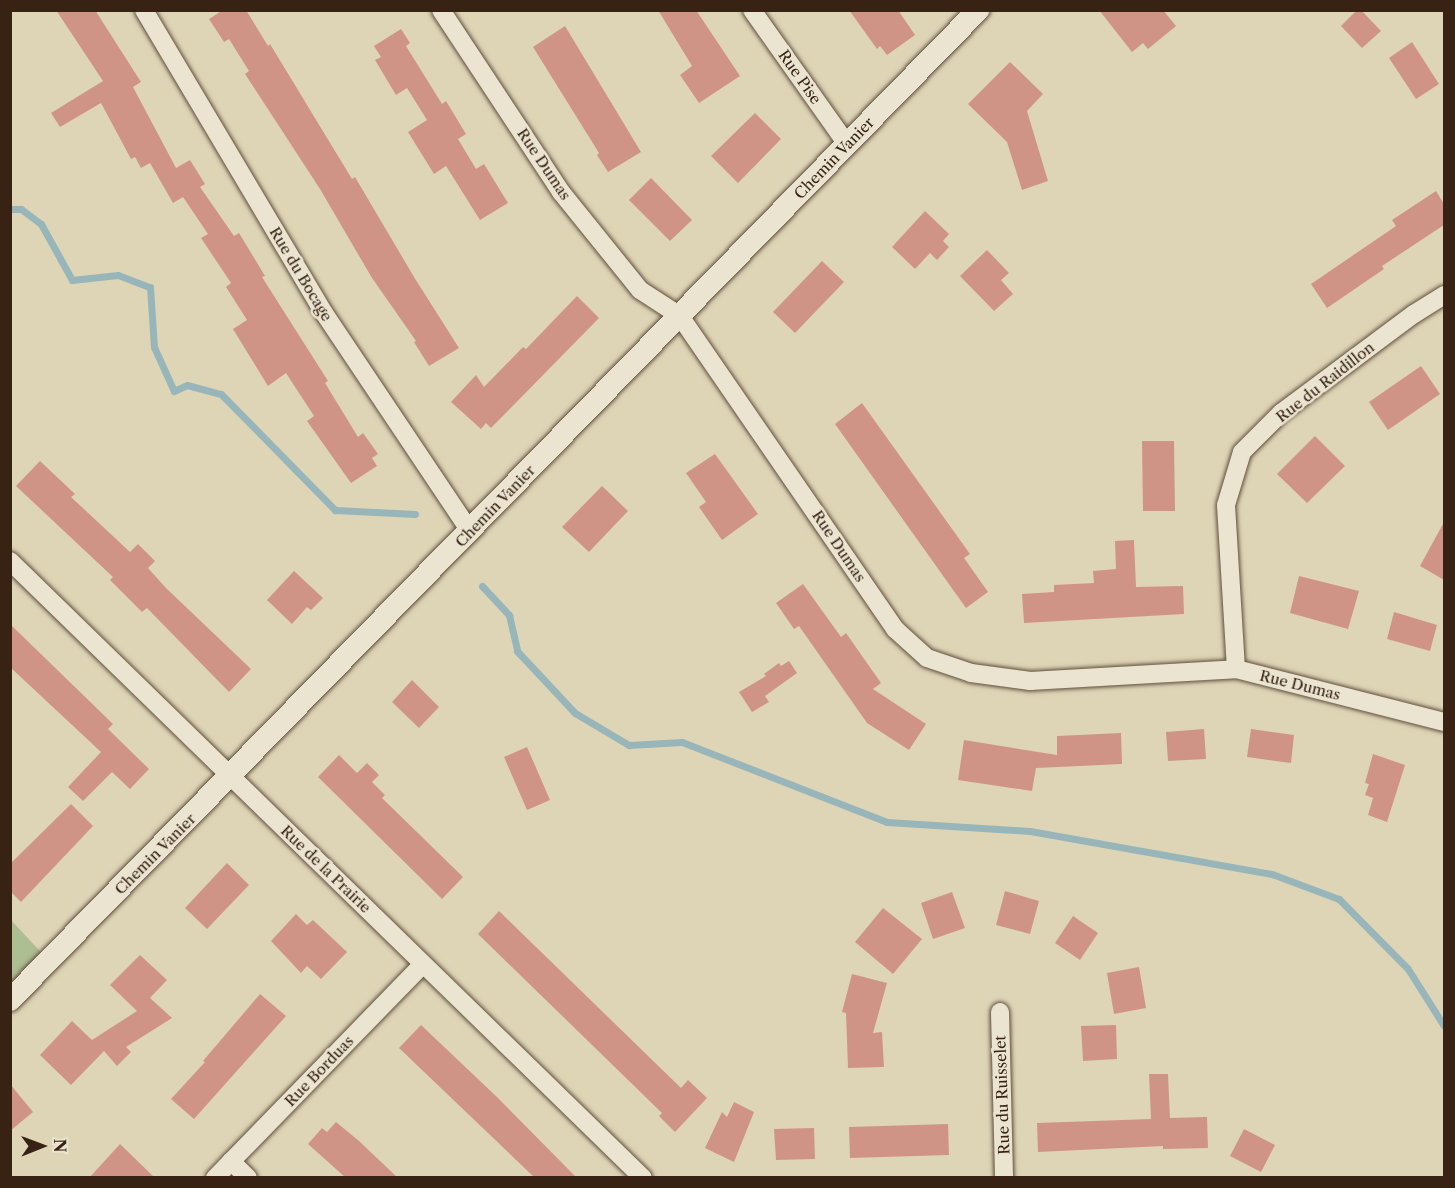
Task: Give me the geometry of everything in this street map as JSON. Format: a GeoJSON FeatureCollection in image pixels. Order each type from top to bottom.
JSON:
{"type":"FeatureCollection","features":[{"type":"Feature","properties":{"kind":"street","name":"Rue du Bocage"},"geometry":{"type":"LineString","coordinates":[[144,10],[324,313],[470,531]]}},
{"type":"Feature","properties":{"kind":"street","name":"Rue Dumas"},"geometry":{"type":"LineString","coordinates":[[441,10],[561,192],[640,290],[680,316],[895,629],[927,658],[970,673],[1030,681],[1236,669],[1444,722]]}},
{"type":"Feature","properties":{"kind":"street","name":"Rue Pise"},"geometry":{"type":"LineString","coordinates":[[752,10],[847,144]]}},
{"type":"Feature","properties":{"kind":"street","name":"Chemin Vanier"},"geometry":{"type":"LineString","coordinates":[[10,1000],[978,10]]}},
{"type":"Feature","properties":{"kind":"street","name":"Rue du Raidillon"},"geometry":{"type":"LineString","coordinates":[[1236,669],[1226,505],[1242,452],[1281,413],[1414,314],[1444,295]]}},
{"type":"Feature","properties":{"kind":"street","name":"Rue de la Prairie"},"geometry":{"type":"LineString","coordinates":[[10,561],[643,1178]]}},
{"type":"Feature","properties":{"kind":"street","name":"Rue Borduas"},"geometry":{"type":"LineString","coordinates":[[215,1178],[423,964]]}},
{"type":"Feature","properties":{"kind":"street","name":"Rue du Ruisselet"},"geometry":{"type":"LineString","coordinates":[[1000,1012],[1004,1178]]}},
{"type":"Feature","properties":{"kind":"street"},"geometry":{"type":"LineString","coordinates":[[231,1161],[248,1178]]}},
{"type":"Feature","properties":{"kind":"green space"},"geometry":{"type":"Polygon","coordinates":[[[11,920],[49,961],[11,1000],[11,920]]]}},
{"type":"Feature","properties":{"kind":"building"},"geometry":{"type":"Polygon","coordinates":[[[56,10],[95,10],[141,82],[133,87],[176,168],[190,160],[205,184],[200,187],[234,236],[239,233],[265,276],[262,277],[328,381],[325,383],[358,437],[363,433],[378,454],[372,458],[377,466],[351,483],[307,421],[314,416],[286,373],[268,386],[233,329],[247,320],[226,287],[231,283],[201,238],[208,234],[183,197],[173,203],[150,163],[141,168],[135,157],[131,159],[101,103],[60,127],[51,113],[103,81],[56,10]]]}},
{"type":"Feature","properties":{"kind":"building"},"geometry":{"type":"Polygon","coordinates":[[[223,10],[246,10],[268,46],[270,44],[352,179],[355,177],[459,348],[429,366],[414,342],[416,341],[372,278],[320,189],[245,74],[249,71],[229,39],[224,42],[209,19],[223,10]]]}},
{"type":"Feature","properties":{"kind":"building"},"geometry":{"type":"Polygon","coordinates":[[[658,10],[696,10],[740,76],[699,103],[680,75],[692,66],[658,10]]]}},
{"type":"Feature","properties":{"kind":"building"},"geometry":{"type":"Polygon","coordinates":[[[849,10],[898,10],[915,35],[887,55],[880,46],[877,49],[849,10]]]}},
{"type":"Feature","properties":{"kind":"building"},"geometry":{"type":"Polygon","coordinates":[[[1099,10],[1163,10],[1176,26],[1148,49],[1143,43],[1132,52],[1099,10]]]}},
{"type":"Feature","properties":{"kind":"building"},"geometry":{"type":"Polygon","coordinates":[[[1357,10],[1361,10],[1381,31],[1362,48],[1341,26],[1357,10]]]}},
{"type":"Feature","properties":{"kind":"building"},"geometry":{"type":"Polygon","coordinates":[[[565,26],[641,152],[608,172],[597,155],[599,153],[533,47],[565,26]]]}},
{"type":"Feature","properties":{"kind":"building"},"geometry":{"type":"Polygon","coordinates":[[[401,29],[410,43],[406,46],[442,104],[446,101],[466,134],[458,139],[476,169],[484,164],[508,203],[480,220],[446,166],[434,174],[408,132],[427,120],[407,88],[396,95],[375,60],[381,57],[374,46],[401,29]]]}},
{"type":"Feature","properties":{"kind":"building"},"geometry":{"type":"Polygon","coordinates":[[[1412,42],[1439,84],[1416,99],[1389,58],[1412,42]]]}},
{"type":"Feature","properties":{"kind":"building"},"geometry":{"type":"Polygon","coordinates":[[[1010,62],[1043,94],[1027,111],[1048,181],[1022,190],[1007,142],[968,104],[1010,62]]]}},
{"type":"Feature","properties":{"kind":"building"},"geometry":{"type":"Polygon","coordinates":[[[755,113],[781,139],[738,183],[711,156],[755,113]]]}},
{"type":"Feature","properties":{"kind":"building"},"geometry":{"type":"Polygon","coordinates":[[[651,178],[692,220],[670,241],[629,200],[651,178]]]}},
{"type":"Feature","properties":{"kind":"building"},"geometry":{"type":"Polygon","coordinates":[[[1436,191],[1444,204],[1444,225],[1382,266],[1384,269],[1327,308],[1311,284],[1396,226],[1392,220],[1436,191]]]}},
{"type":"Feature","properties":{"kind":"building"},"geometry":{"type":"Polygon","coordinates":[[[925,211],[949,234],[943,241],[949,247],[937,260],[930,253],[915,269],[892,247],[925,211]]]}},
{"type":"Feature","properties":{"kind":"building"},"geometry":{"type":"Polygon","coordinates":[[[987,250],[1009,273],[1001,280],[1013,294],[994,311],[960,276],[987,250]]]}},
{"type":"Feature","properties":{"kind":"building"},"geometry":{"type":"Polygon","coordinates":[[[822,261],[844,282],[795,333],[773,312],[822,261]]]}},
{"type":"Feature","properties":{"kind":"building"},"geometry":{"type":"Polygon","coordinates":[[[577,296],[599,318],[491,428],[486,423],[481,429],[451,402],[476,375],[484,387],[523,347],[526,349],[577,296]]]}},
{"type":"Feature","properties":{"kind":"building"},"geometry":{"type":"Polygon","coordinates":[[[1421,366],[1440,394],[1388,430],[1369,402],[1421,366]]]}},
{"type":"Feature","properties":{"kind":"building"},"geometry":{"type":"Polygon","coordinates":[[[862,403],[970,554],[964,558],[988,592],[966,608],[835,424],[862,403]]]}},
{"type":"Feature","properties":{"kind":"building"},"geometry":{"type":"Polygon","coordinates":[[[1315,436],[1345,466],[1307,503],[1277,474],[1315,436]]]}},
{"type":"Feature","properties":{"kind":"building"},"geometry":{"type":"Polygon","coordinates":[[[1142,441],[1174,441],[1175,511],[1143,511],[1142,441]]]}},
{"type":"Feature","properties":{"kind":"building"},"geometry":{"type":"Polygon","coordinates":[[[715,454],[758,514],[722,540],[699,507],[706,502],[686,473],[715,454]]]}},
{"type":"Feature","properties":{"kind":"building"},"geometry":{"type":"Polygon","coordinates":[[[40,461],[75,494],[71,497],[130,552],[138,544],[155,561],[148,568],[166,588],[251,669],[229,692],[147,608],[142,612],[110,580],[113,577],[16,486],[40,461]]]}},
{"type":"Feature","properties":{"kind":"building"},"geometry":{"type":"Polygon","coordinates":[[[602,486],[628,511],[589,552],[562,527],[602,486]]]}},
{"type":"Feature","properties":{"kind":"building"},"geometry":{"type":"Polygon","coordinates":[[[1444,522],[1444,580],[1420,566],[1444,522]]]}},
{"type":"Feature","properties":{"kind":"building"},"geometry":{"type":"Polygon","coordinates":[[[1134,540],[1136,587],[1183,586],[1184,614],[1024,623],[1022,594],[1054,592],[1054,585],[1094,583],[1093,571],[1116,569],[1115,541],[1134,540]]]}},
{"type":"Feature","properties":{"kind":"building"},"geometry":{"type":"Polygon","coordinates":[[[294,571],[323,598],[311,610],[307,607],[292,624],[267,600],[294,571]]]}},
{"type":"Feature","properties":{"kind":"building"},"geometry":{"type":"Polygon","coordinates":[[[1299,576],[1359,591],[1348,629],[1290,613],[1299,576]]]}},
{"type":"Feature","properties":{"kind":"building"},"geometry":{"type":"Polygon","coordinates":[[[803,584],[841,637],[846,633],[881,683],[873,689],[926,724],[909,750],[867,723],[799,626],[794,629],[776,603],[803,584]]]}},
{"type":"Feature","properties":{"kind":"building"},"geometry":{"type":"Polygon","coordinates":[[[1394,612],[1437,625],[1430,651],[1387,639],[1394,612]]]}},
{"type":"Feature","properties":{"kind":"building"},"geometry":{"type":"Polygon","coordinates":[[[10,624],[113,724],[108,729],[149,769],[130,789],[112,772],[83,801],[68,787],[101,752],[10,667],[10,624]]]}},
{"type":"Feature","properties":{"kind":"building"},"geometry":{"type":"Polygon","coordinates":[[[789,661],[797,673],[765,696],[769,702],[752,712],[739,692],[766,676],[764,674],[779,663],[781,666],[789,661]]]}},
{"type":"Feature","properties":{"kind":"building"},"geometry":{"type":"Polygon","coordinates":[[[412,680],[439,707],[419,728],[392,702],[412,680]]]}},
{"type":"Feature","properties":{"kind":"building"},"geometry":{"type":"Polygon","coordinates":[[[1204,729],[1206,759],[1168,761],[1166,732],[1204,729]]]}},
{"type":"Feature","properties":{"kind":"building"},"geometry":{"type":"Polygon","coordinates":[[[1251,729],[1294,735],[1291,763],[1247,757],[1251,729]]]}},
{"type":"Feature","properties":{"kind":"building"},"geometry":{"type":"Polygon","coordinates":[[[1121,733],[1122,764],[1036,768],[1032,791],[958,780],[964,740],[1057,755],[1057,736],[1121,733]]]}},
{"type":"Feature","properties":{"kind":"building"},"geometry":{"type":"Polygon","coordinates":[[[527,747],[550,800],[527,810],[504,757],[527,747]]]}},
{"type":"Feature","properties":{"kind":"building"},"geometry":{"type":"Polygon","coordinates":[[[1373,754],[1405,765],[1387,822],[1368,815],[1373,798],[1365,795],[1369,784],[1365,783],[1373,754]]]}},
{"type":"Feature","properties":{"kind":"building"},"geometry":{"type":"Polygon","coordinates":[[[339,755],[357,773],[367,763],[379,775],[372,782],[385,795],[382,798],[463,877],[442,899],[318,777],[339,755]]]}},
{"type":"Feature","properties":{"kind":"building"},"geometry":{"type":"Polygon","coordinates":[[[71,804],[93,826],[21,902],[10,891],[10,864],[71,804]]]}},
{"type":"Feature","properties":{"kind":"building"},"geometry":{"type":"Polygon","coordinates":[[[227,863],[249,885],[207,929],[185,908],[227,863]]]}},
{"type":"Feature","properties":{"kind":"building"},"geometry":{"type":"Polygon","coordinates":[[[1005,891],[1039,901],[1030,934],[996,925],[1005,891]]]}},
{"type":"Feature","properties":{"kind":"building"},"geometry":{"type":"Polygon","coordinates":[[[952,892],[965,928],[933,939],[921,903],[952,892]]]}},
{"type":"Feature","properties":{"kind":"building"},"geometry":{"type":"Polygon","coordinates":[[[883,908],[922,939],[893,974],[855,942],[883,908]]]}},
{"type":"Feature","properties":{"kind":"building"},"geometry":{"type":"Polygon","coordinates":[[[499,911],[681,1088],[688,1080],[707,1098],[675,1132],[659,1116],[662,1113],[478,934],[499,911]]]}},
{"type":"Feature","properties":{"kind":"building"},"geometry":{"type":"Polygon","coordinates":[[[296,914],[307,925],[313,920],[347,952],[321,979],[307,966],[301,973],[271,941],[296,914]]]}},
{"type":"Feature","properties":{"kind":"building"},"geometry":{"type":"Polygon","coordinates":[[[1073,916],[1098,933],[1080,960],[1055,943],[1073,916]]]}},
{"type":"Feature","properties":{"kind":"building"},"geometry":{"type":"Polygon","coordinates":[[[140,955],[167,980],[150,998],[172,1018],[126,1047],[131,1052],[117,1066],[104,1051],[71,1085],[40,1055],[72,1021],[92,1040],[137,1011],[110,985],[140,955]]]}},
{"type":"Feature","properties":{"kind":"building"},"geometry":{"type":"Polygon","coordinates":[[[1139,967],[1146,1008],[1114,1014],[1107,973],[1139,967]]]}},
{"type":"Feature","properties":{"kind":"building"},"geometry":{"type":"Polygon","coordinates":[[[852,974],[887,983],[873,1033],[882,1032],[884,1067],[848,1068],[846,1013],[842,1012],[852,974]]]}},
{"type":"Feature","properties":{"kind":"building"},"geometry":{"type":"Polygon","coordinates":[[[260,994],[286,1016],[194,1119],[171,1099],[205,1062],[203,1061],[260,994]]]}},
{"type":"Feature","properties":{"kind":"building"},"geometry":{"type":"Polygon","coordinates":[[[421,1025],[577,1178],[535,1178],[399,1048],[421,1025]]]}},
{"type":"Feature","properties":{"kind":"building"},"geometry":{"type":"Polygon","coordinates":[[[1116,1025],[1117,1059],[1083,1061],[1081,1026],[1116,1025]]]}},
{"type":"Feature","properties":{"kind":"building"},"geometry":{"type":"Polygon","coordinates":[[[1149,1074],[1168,1074],[1170,1118],[1207,1117],[1208,1148],[1163,1149],[1163,1146],[1038,1152],[1037,1123],[1151,1119],[1149,1074]]]}},
{"type":"Feature","properties":{"kind":"building"},"geometry":{"type":"Polygon","coordinates":[[[10,1084],[33,1112],[10,1131],[10,1084]]]}},
{"type":"Feature","properties":{"kind":"building"},"geometry":{"type":"Polygon","coordinates":[[[734,1102],[754,1112],[734,1162],[705,1148],[722,1112],[727,1117],[734,1102]]]}},
{"type":"Feature","properties":{"kind":"building"},"geometry":{"type":"Polygon","coordinates":[[[336,1122],[398,1178],[346,1178],[308,1144],[322,1128],[327,1132],[336,1122]]]}},
{"type":"Feature","properties":{"kind":"building"},"geometry":{"type":"Polygon","coordinates":[[[948,1124],[949,1155],[850,1158],[849,1127],[948,1124]]]}},
{"type":"Feature","properties":{"kind":"building"},"geometry":{"type":"Polygon","coordinates":[[[814,1128],[815,1159],[776,1160],[774,1129],[814,1128]]]}},
{"type":"Feature","properties":{"kind":"building"},"geometry":{"type":"Polygon","coordinates":[[[1244,1129],[1275,1145],[1261,1172],[1230,1156],[1244,1129]]]}},
{"type":"Feature","properties":{"kind":"building"},"geometry":{"type":"Polygon","coordinates":[[[120,1144],[155,1178],[89,1178],[120,1144]]]}},
{"type":"Feature","properties":{"kind":"waterway"},"geometry":{"type":"LineString","coordinates":[[10,209],[21,209],[41,224],[72,280],[118,275],[150,287],[154,347],[174,391],[187,385],[221,394],[335,510],[415,514]]}},
{"type":"Feature","properties":{"kind":"waterway"},"geometry":{"type":"LineString","coordinates":[[482,586],[509,615],[517,651],[575,713],[629,745],[682,742],[887,822],[1030,831],[1272,874],[1339,899],[1408,969],[1444,1026]]}}]}
